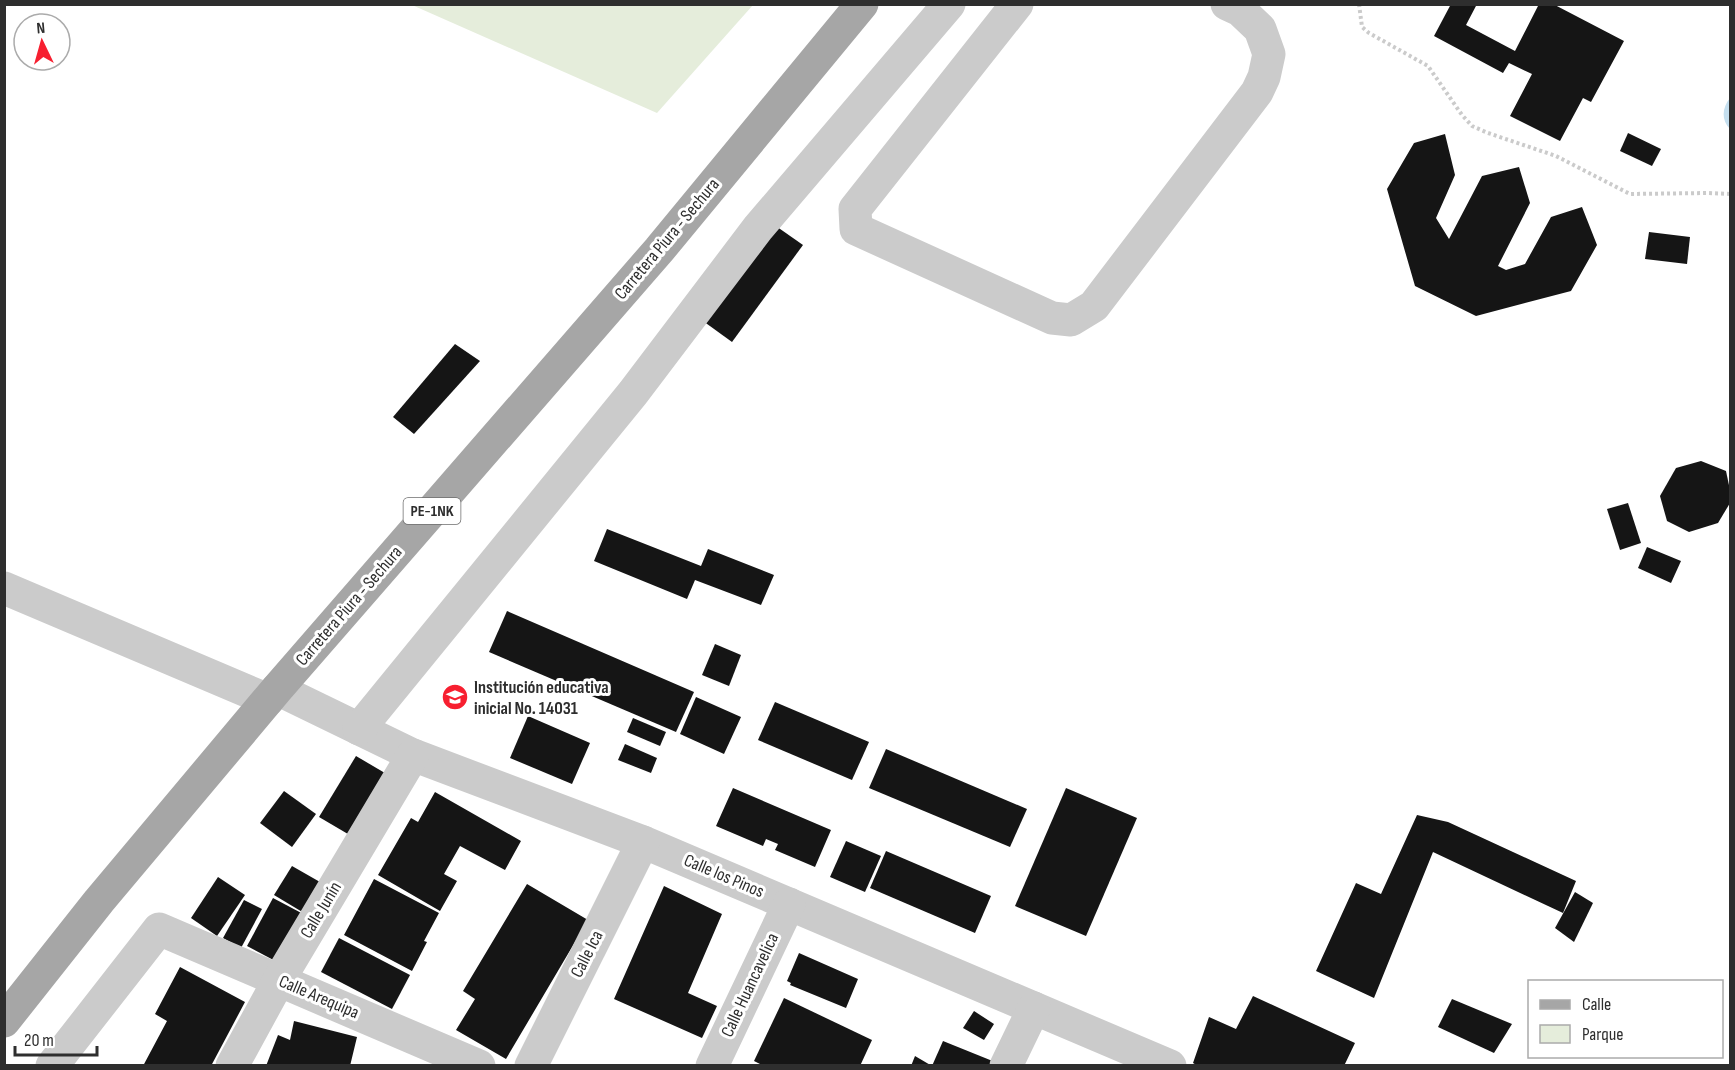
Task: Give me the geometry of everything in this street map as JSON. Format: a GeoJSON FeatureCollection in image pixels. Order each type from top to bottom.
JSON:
{"type":"FeatureCollection","features":[{"type":"Feature","properties":{"kind":"main road","name":"Carretera Piura - Sechura"},"geometry":{"type":"LineString","coordinates":[[4,1021],[99,901],[272,694],[659,250],[862,4]]}},
{"type":"Feature","properties":{"kind":"street"},"geometry":{"type":"LineString","coordinates":[[359,729],[633,393],[758,228],[949,4]]}},
{"type":"Feature","properties":{"kind":"street"},"geometry":{"type":"LineString","coordinates":[[1017,4],[855,209],[856,229],[1052,318],[1071,320],[1094,306],[1257,92],[1264,77],[1269,54],[1260,29],[1237,6]]}},
{"type":"Feature","properties":{"kind":"street","name":"Calle los Pinos"},"geometry":{"type":"LineString","coordinates":[[4,588],[359,729],[412,755],[643,842],[1170,1065]]}},
{"type":"Feature","properties":{"kind":"street","name":"Calle Junín"},"geometry":{"type":"LineString","coordinates":[[232,1065],[279,980],[412,755]]}},
{"type":"Feature","properties":{"kind":"street","name":"Calle Ica"},"geometry":{"type":"LineString","coordinates":[[531,1065],[643,842]]}},
{"type":"Feature","properties":{"kind":"street","name":"Calle Huancavelica"},"geometry":{"type":"LineString","coordinates":[[712,1065],[789,904]]}},
{"type":"Feature","properties":{"kind":"street","name":"Calle Arequipa"},"geometry":{"type":"LineString","coordinates":[[52,1065],[159,929],[479,1065]]}},
{"type":"Feature","properties":{"kind":"street"},"geometry":{"type":"LineString","coordinates":[[1006,1065],[1034,1008]]}},
{"type":"Feature","properties":{"kind":"path"},"geometry":{"type":"LineString","coordinates":[[1359,4],[1362,27],[1428,66],[1472,126],[1556,156],[1630,194],[1708,192],[1731,194]]}},
{"type":"Feature","properties":{"kind":"green space"},"geometry":{"type":"Polygon","coordinates":[[[412,5],[753,5],[657,113],[412,5]]]}},
{"type":"Feature","properties":{"kind":"water"},"geometry":{"type":"Polygon","coordinates":[[[1730,98],[1730,129],[1725,122],[1724,114],[1725,106],[1730,98]]]}},
{"type":"Feature","properties":{"kind":"building"},"geometry":{"type":"Polygon","coordinates":[[[1451,4],[1477,4],[1466,25],[1515,51],[1539,4],[1553,4],[1624,41],[1591,102],[1583,98],[1560,141],[1510,116],[1532,74],[1509,63],[1503,73],[1434,36],[1451,4]]]}},
{"type":"Feature","properties":{"kind":"building"},"geometry":{"type":"Polygon","coordinates":[[[1628,133],[1661,149],[1652,166],[1620,151],[1628,133]]]}},
{"type":"Feature","properties":{"kind":"building"},"geometry":{"type":"Polygon","coordinates":[[[1445,134],[1455,175],[1436,218],[1449,239],[1482,176],[1519,167],[1530,203],[1498,266],[1506,270],[1525,264],[1551,217],[1582,207],[1597,245],[1571,291],[1476,316],[1415,286],[1387,189],[1414,143],[1445,134]]]}},
{"type":"Feature","properties":{"kind":"building"},"geometry":{"type":"Polygon","coordinates":[[[773,224],[803,245],[732,342],[703,321],[773,224]]]}},
{"type":"Feature","properties":{"kind":"building"},"geometry":{"type":"Polygon","coordinates":[[[1649,232],[1690,237],[1687,264],[1645,259],[1649,232]]]}},
{"type":"Feature","properties":{"kind":"building"},"geometry":{"type":"Polygon","coordinates":[[[455,344],[480,361],[414,434],[393,417],[455,344]]]}},
{"type":"Feature","properties":{"kind":"building"},"geometry":{"type":"Polygon","coordinates":[[[1701,461],[1726,471],[1730,503],[1718,523],[1689,532],[1667,521],[1660,496],[1676,468],[1701,461]]]}},
{"type":"Feature","properties":{"kind":"building"},"geometry":{"type":"Polygon","coordinates":[[[1628,503],[1641,543],[1620,550],[1607,509],[1628,503]]]}},
{"type":"Feature","properties":{"kind":"building"},"geometry":{"type":"Polygon","coordinates":[[[607,529],[701,566],[708,549],[774,575],[761,605],[695,580],[687,599],[594,561],[607,529]]]}},
{"type":"Feature","properties":{"kind":"building"},"geometry":{"type":"Polygon","coordinates":[[[1647,547],[1681,561],[1671,583],[1638,568],[1647,547]]]}},
{"type":"Feature","properties":{"kind":"building"},"geometry":{"type":"Polygon","coordinates":[[[507,611],[694,692],[676,732],[489,652],[507,611]]]}},
{"type":"Feature","properties":{"kind":"building"},"geometry":{"type":"Polygon","coordinates":[[[715,644],[741,655],[729,686],[702,675],[715,644]]]}},
{"type":"Feature","properties":{"kind":"building"},"geometry":{"type":"Polygon","coordinates":[[[696,697],[741,717],[724,754],[680,734],[696,697]]]}},
{"type":"Feature","properties":{"kind":"building"},"geometry":{"type":"Polygon","coordinates":[[[775,702],[869,742],[852,780],[758,740],[775,702]]]}},
{"type":"Feature","properties":{"kind":"building"},"geometry":{"type":"Polygon","coordinates":[[[528,716],[590,743],[572,784],[510,758],[528,716]]]}},
{"type":"Feature","properties":{"kind":"building"},"geometry":{"type":"Polygon","coordinates":[[[633,718],[666,732],[660,746],[627,732],[633,718]]]}},
{"type":"Feature","properties":{"kind":"building"},"geometry":{"type":"Polygon","coordinates":[[[625,744],[657,758],[651,773],[618,760],[625,744]]]}},
{"type":"Feature","properties":{"kind":"building"},"geometry":{"type":"Polygon","coordinates":[[[886,749],[1027,809],[1010,847],[869,788],[886,749]]]}},
{"type":"Feature","properties":{"kind":"building"},"geometry":{"type":"Polygon","coordinates":[[[356,756],[390,776],[353,837],[319,817],[356,756]]]}},
{"type":"Feature","properties":{"kind":"building"},"geometry":{"type":"Polygon","coordinates":[[[733,788],[831,830],[815,867],[775,850],[778,844],[766,839],[763,846],[716,826],[733,788]]]}},
{"type":"Feature","properties":{"kind":"building"},"geometry":{"type":"Polygon","coordinates":[[[1066,788],[1137,818],[1086,936],[1015,906],[1066,788]]]}},
{"type":"Feature","properties":{"kind":"building"},"geometry":{"type":"Polygon","coordinates":[[[284,791],[316,814],[292,847],[260,823],[284,791]]]}},
{"type":"Feature","properties":{"kind":"building"},"geometry":{"type":"Polygon","coordinates":[[[435,792],[521,841],[505,870],[460,846],[444,874],[457,881],[440,911],[378,875],[411,818],[418,822],[435,792]]]}},
{"type":"Feature","properties":{"kind":"building"},"geometry":{"type":"Polygon","coordinates":[[[1417,815],[1448,822],[1576,881],[1563,913],[1433,852],[1374,998],[1316,971],[1356,883],[1381,894],[1417,815]]]}},
{"type":"Feature","properties":{"kind":"building"},"geometry":{"type":"Polygon","coordinates":[[[846,841],[881,856],[865,892],[830,877],[846,841]]]}},
{"type":"Feature","properties":{"kind":"building"},"geometry":{"type":"Polygon","coordinates":[[[886,851],[991,896],[975,933],[870,888],[886,851]]]}},
{"type":"Feature","properties":{"kind":"building"},"geometry":{"type":"Polygon","coordinates":[[[292,866],[327,886],[309,916],[274,895],[292,866]]]}},
{"type":"Feature","properties":{"kind":"building"},"geometry":{"type":"Polygon","coordinates":[[[218,877],[245,895],[217,936],[191,918],[218,877]]]}},
{"type":"Feature","properties":{"kind":"building"},"geometry":{"type":"Polygon","coordinates":[[[374,879],[439,913],[412,971],[344,935],[374,879]]]}},
{"type":"Feature","properties":{"kind":"building"},"geometry":{"type":"Polygon","coordinates":[[[527,884],[588,920],[506,1059],[456,1030],[475,999],[463,991],[527,884]]]}},
{"type":"Feature","properties":{"kind":"building"},"geometry":{"type":"Polygon","coordinates":[[[664,886],[722,914],[688,993],[717,1006],[702,1038],[614,999],[664,886]]]}},
{"type":"Feature","properties":{"kind":"building"},"geometry":{"type":"Polygon","coordinates":[[[1575,892],[1593,903],[1574,942],[1555,928],[1575,892]]]}},
{"type":"Feature","properties":{"kind":"building"},"geometry":{"type":"Polygon","coordinates":[[[273,898],[307,916],[281,964],[247,946],[273,898]]]}},
{"type":"Feature","properties":{"kind":"building"},"geometry":{"type":"Polygon","coordinates":[[[244,900],[262,909],[241,948],[223,938],[244,900]]]}},
{"type":"Feature","properties":{"kind":"building"},"geometry":{"type":"Polygon","coordinates":[[[339,938],[410,975],[392,1009],[321,972],[339,938]]]}},
{"type":"Feature","properties":{"kind":"building"},"geometry":{"type":"Polygon","coordinates":[[[799,953],[858,979],[846,1008],[790,985],[791,983],[787,981],[799,953]]]}},
{"type":"Feature","properties":{"kind":"building"},"geometry":{"type":"Polygon","coordinates":[[[180,967],[245,1002],[211,1066],[143,1066],[167,1021],[155,1014],[180,967]]]}},
{"type":"Feature","properties":{"kind":"building"},"geometry":{"type":"Polygon","coordinates":[[[1253,996],[1355,1043],[1344,1066],[1198,1066],[1193,1063],[1209,1017],[1236,1029],[1253,996]]]}},
{"type":"Feature","properties":{"kind":"building"},"geometry":{"type":"Polygon","coordinates":[[[784,998],[872,1040],[860,1066],[764,1066],[754,1061],[784,998]]]}},
{"type":"Feature","properties":{"kind":"building"},"geometry":{"type":"Polygon","coordinates":[[[1452,999],[1512,1024],[1494,1053],[1438,1027],[1452,999]]]}},
{"type":"Feature","properties":{"kind":"building"},"geometry":{"type":"Polygon","coordinates":[[[974,1011],[994,1024],[984,1040],[963,1028],[974,1011]]]}},
{"type":"Feature","properties":{"kind":"building"},"geometry":{"type":"Polygon","coordinates":[[[294,1021],[357,1037],[350,1066],[266,1066],[278,1035],[290,1040],[294,1021]]]}},
{"type":"Feature","properties":{"kind":"building"},"geometry":{"type":"Polygon","coordinates":[[[943,1041],[995,1062],[994,1066],[932,1066],[943,1041]]]}},
{"type":"Feature","properties":{"kind":"building"},"geometry":{"type":"Polygon","coordinates":[[[915,1056],[932,1066],[911,1066],[915,1056]]]}},
{"type":"Feature","properties":{"kind":"place","name":"Institución educativa inicial No. 14031"},"geometry":{"type":"Point","coordinates":[455,697]}}]}
